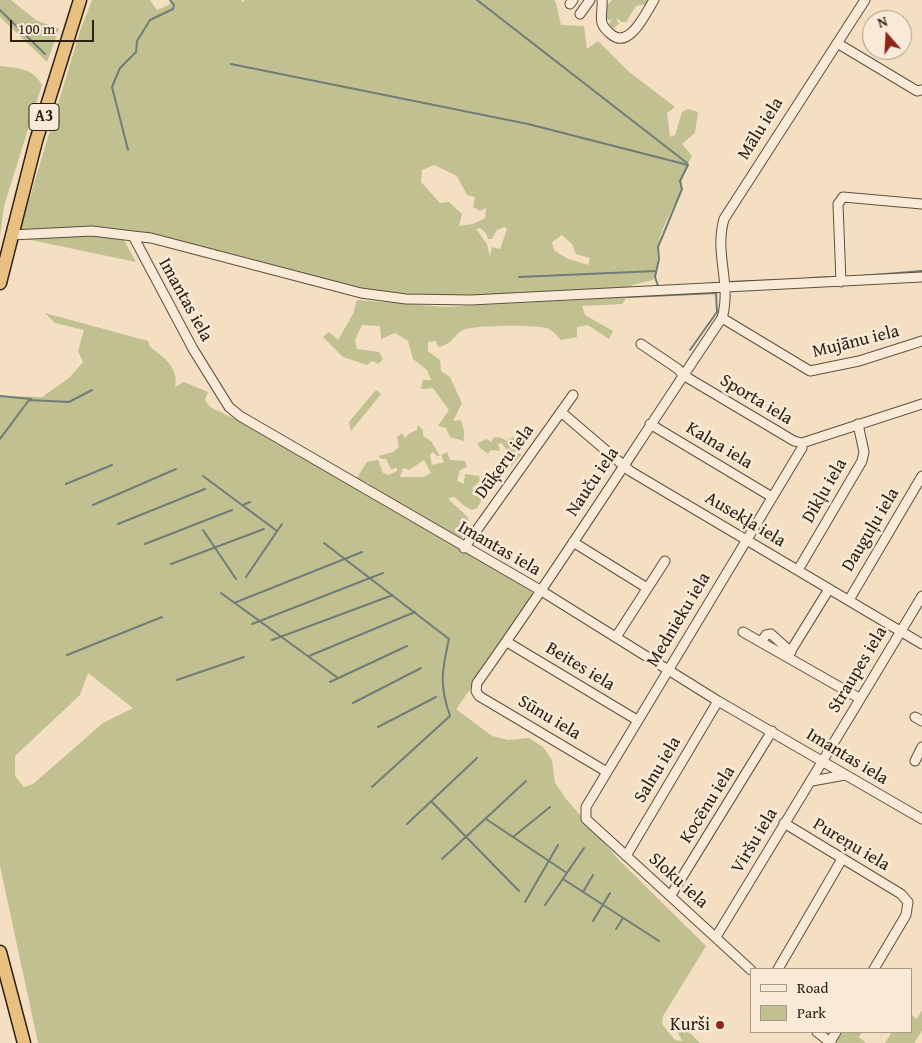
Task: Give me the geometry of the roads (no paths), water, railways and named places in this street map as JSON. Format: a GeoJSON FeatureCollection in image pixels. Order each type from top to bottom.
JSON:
{"type":"FeatureCollection","features":[{"type":"Feature","properties":{"kind":"highway","name":"A3"},"geometry":{"type":"LineString","coordinates":[[0,283],[7,240],[80,0]]}},
{"type":"Feature","properties":{"kind":"highway"},"geometry":{"type":"LineString","coordinates":[[0,952],[24,1043]]}},
{"type":"Feature","properties":{"kind":"street"},"geometry":{"type":"LineString","coordinates":[[580,14],[590,0]]}},
{"type":"Feature","properties":{"kind":"street"},"geometry":{"type":"LineString","coordinates":[[602,0],[601,21],[606,31],[616,39],[630,36],[654,0]]}},
{"type":"Feature","properties":{"kind":"street","name":"Mālu iela"},"geometry":{"type":"LineString","coordinates":[[726,287],[722,277],[719,236],[724,219],[865,0]]}},
{"type":"Feature","properties":{"kind":"street"},"geometry":{"type":"LineString","coordinates":[[837,43],[917,91],[922,90]]}},
{"type":"Feature","properties":{"kind":"street"},"geometry":{"type":"LineString","coordinates":[[841,282],[838,204],[843,197],[922,204]]}},
{"type":"Feature","properties":{"kind":"street"},"geometry":{"type":"LineString","coordinates":[[7,240],[92,231],[151,238],[349,291],[406,299],[471,300],[922,277]]}},
{"type":"Feature","properties":{"kind":"street","name":"Imantas iela"},"geometry":{"type":"LineString","coordinates":[[133,236],[193,349],[229,407],[240,416],[464,548],[540,590],[718,701],[922,819]]}},
{"type":"Feature","properties":{"kind":"street","name":"Nauču iela"},"geometry":{"type":"LineString","coordinates":[[476,691],[477,683],[507,642],[722,318],[726,304],[726,287]]}},
{"type":"Feature","properties":{"kind":"street","name":"Mujānu iela"},"geometry":{"type":"LineString","coordinates":[[722,318],[810,371],[859,361],[922,341]]}},
{"type":"Feature","properties":{"kind":"street","name":"Sporta iela"},"geometry":{"type":"LineString","coordinates":[[641,344],[678,368],[683,375],[781,435],[802,443],[922,404]]}},
{"type":"Feature","properties":{"kind":"street","name":"Dūķeru iela"},"geometry":{"type":"LineString","coordinates":[[464,548],[573,395]]}},
{"type":"Feature","properties":{"kind":"street","name":"Ausekļa iela"},"geometry":{"type":"LineString","coordinates":[[561,412],[630,471],[655,484],[745,540],[922,644]]}},
{"type":"Feature","properties":{"kind":"street","name":"Kalna iela"},"geometry":{"type":"LineString","coordinates":[[650,424],[772,497]]}},
{"type":"Feature","properties":{"kind":"street","name":"Dikļu iela"},"geometry":{"type":"LineString","coordinates":[[798,570],[862,461],[864,452],[858,424]]}},
{"type":"Feature","properties":{"kind":"street","name":"Mednieku iela"},"geometry":{"type":"LineString","coordinates":[[586,814],[586,807],[802,448],[802,443]]}},
{"type":"Feature","properties":{"kind":"street","name":"Dauguļu iela"},"geometry":{"type":"LineString","coordinates":[[849,600],[922,476]]}},
{"type":"Feature","properties":{"kind":"street"},"geometry":{"type":"LineString","coordinates":[[572,542],[647,588]]}},
{"type":"Feature","properties":{"kind":"street"},"geometry":{"type":"LineString","coordinates":[[616,637],[664,561]]}},
{"type":"Feature","properties":{"kind":"street"},"geometry":{"type":"LineString","coordinates":[[789,654],[829,589]]}},
{"type":"Feature","properties":{"kind":"street","name":"Straupes iela"},"geometry":{"type":"LineString","coordinates":[[822,761],[922,596]]}},
{"type":"Feature","properties":{"kind":"street"},"geometry":{"type":"LineString","coordinates":[[743,632],[789,654],[859,698]]}},
{"type":"Feature","properties":{"kind":"street","name":"Beites iela"},"geometry":{"type":"LineString","coordinates":[[507,642],[637,720]]}},
{"type":"Feature","properties":{"kind":"street","name":"Sūnu iela"},"geometry":{"type":"LineString","coordinates":[[476,691],[479,696],[607,772]]}},
{"type":"Feature","properties":{"kind":"street","name":"Salnu iela"},"geometry":{"type":"LineString","coordinates":[[626,856],[718,701]]}},
{"type":"Feature","properties":{"kind":"street","name":"Kocēnu iela"},"geometry":{"type":"LineString","coordinates":[[671,895],[772,731]]}},
{"type":"Feature","properties":{"kind":"street"},"geometry":{"type":"LineString","coordinates":[[915,762],[922,748]]}},
{"type":"Feature","properties":{"kind":"street","name":"Viršu iela"},"geometry":{"type":"LineString","coordinates":[[716,937],[784,823],[812,781],[822,761]]}},
{"type":"Feature","properties":{"kind":"street"},"geometry":{"type":"LineString","coordinates":[[812,781],[845,775]]}},
{"type":"Feature","properties":{"kind":"street","name":"Sloku iela"},"geometry":{"type":"LineString","coordinates":[[586,814],[586,819],[750,969]]}},
{"type":"Feature","properties":{"kind":"street","name":"Pureņu iela"},"geometry":{"type":"LineString","coordinates":[[784,823],[901,894],[908,902],[906,916],[875,968]]}},
{"type":"Feature","properties":{"kind":"street"},"geometry":{"type":"LineString","coordinates":[[779,968],[842,859]]}},
{"type":"Feature","properties":{"kind":"street"},"geometry":{"type":"LineString","coordinates":[[818,1033],[831,1043]]}},
{"type":"Feature","properties":{"kind":"waterway"},"geometry":{"type":"LineString","coordinates":[[128,150],[112,87],[120,68],[136,52],[137,41],[150,20],[173,9],[174,5],[170,0]]}},
{"type":"Feature","properties":{"kind":"waterway"},"geometry":{"type":"LineString","coordinates":[[477,0],[687,163]]}},
{"type":"Feature","properties":{"kind":"waterway"},"geometry":{"type":"LineString","coordinates":[[0,10],[45,54]]}},
{"type":"Feature","properties":{"kind":"waterway"},"geometry":{"type":"LineString","coordinates":[[231,64],[528,124],[688,165]]}},
{"type":"Feature","properties":{"kind":"waterway"},"geometry":{"type":"LineString","coordinates":[[658,286],[655,277],[659,259],[658,247],[682,189],[680,181],[688,165]]}},
{"type":"Feature","properties":{"kind":"waterway"},"geometry":{"type":"LineString","coordinates":[[519,277],[656,271]]}},
{"type":"Feature","properties":{"kind":"waterway"},"geometry":{"type":"LineString","coordinates":[[861,276],[922,271]]}},
{"type":"Feature","properties":{"kind":"waterway"},"geometry":{"type":"LineString","coordinates":[[810,278],[835,277]]}},
{"type":"Feature","properties":{"kind":"waterway"},"geometry":{"type":"LineString","coordinates":[[728,282],[806,279]]}},
{"type":"Feature","properties":{"kind":"waterway"},"geometry":{"type":"LineString","coordinates":[[712,283],[720,283]]}},
{"type":"Feature","properties":{"kind":"waterway"},"geometry":{"type":"LineString","coordinates":[[627,297],[716,293],[717,312],[690,350]]}},
{"type":"Feature","properties":{"kind":"waterway"},"geometry":{"type":"LineString","coordinates":[[0,439],[29,400],[69,402],[92,390]]}},
{"type":"Feature","properties":{"kind":"waterway"},"geometry":{"type":"LineString","coordinates":[[0,396],[31,399]]}},
{"type":"Feature","properties":{"kind":"waterway"},"geometry":{"type":"LineString","coordinates":[[66,484],[112,465]]}},
{"type":"Feature","properties":{"kind":"waterway"},"geometry":{"type":"LineString","coordinates":[[93,505],[176,469]]}},
{"type":"Feature","properties":{"kind":"waterway"},"geometry":{"type":"LineString","coordinates":[[203,476],[277,531]]}},
{"type":"Feature","properties":{"kind":"waterway"},"geometry":{"type":"LineString","coordinates":[[118,524],[205,489]]}},
{"type":"Feature","properties":{"kind":"waterway"},"geometry":{"type":"LineString","coordinates":[[243,505],[250,502]]}},
{"type":"Feature","properties":{"kind":"waterway"},"geometry":{"type":"LineString","coordinates":[[145,544],[232,510]]}},
{"type":"Feature","properties":{"kind":"waterway"},"geometry":{"type":"LineString","coordinates":[[246,577],[282,524]]}},
{"type":"Feature","properties":{"kind":"waterway"},"geometry":{"type":"LineString","coordinates":[[171,564],[264,529]]}},
{"type":"Feature","properties":{"kind":"waterway"},"geometry":{"type":"LineString","coordinates":[[203,530],[236,579]]}},
{"type":"Feature","properties":{"kind":"waterway"},"geometry":{"type":"LineString","coordinates":[[324,543],[449,639],[443,686],[450,716],[372,787]]}},
{"type":"Feature","properties":{"kind":"waterway"},"geometry":{"type":"LineString","coordinates":[[234,603],[362,552]]}},
{"type":"Feature","properties":{"kind":"waterway"},"geometry":{"type":"LineString","coordinates":[[252,624],[383,573]]}},
{"type":"Feature","properties":{"kind":"waterway"},"geometry":{"type":"LineString","coordinates":[[221,593],[338,678]]}},
{"type":"Feature","properties":{"kind":"waterway"},"geometry":{"type":"LineString","coordinates":[[272,640],[393,595]]}},
{"type":"Feature","properties":{"kind":"waterway"},"geometry":{"type":"LineString","coordinates":[[309,656],[415,612]]}},
{"type":"Feature","properties":{"kind":"waterway"},"geometry":{"type":"LineString","coordinates":[[67,655],[162,617]]}},
{"type":"Feature","properties":{"kind":"waterway"},"geometry":{"type":"LineString","coordinates":[[330,682],[407,646]]}},
{"type":"Feature","properties":{"kind":"waterway"},"geometry":{"type":"LineString","coordinates":[[177,680],[244,657]]}},
{"type":"Feature","properties":{"kind":"waterway"},"geometry":{"type":"LineString","coordinates":[[353,703],[421,668]]}},
{"type":"Feature","properties":{"kind":"waterway"},"geometry":{"type":"LineString","coordinates":[[378,727],[436,697]]}},
{"type":"Feature","properties":{"kind":"waterway"},"geometry":{"type":"LineString","coordinates":[[407,824],[477,758]]}},
{"type":"Feature","properties":{"kind":"waterway"},"geometry":{"type":"LineString","coordinates":[[442,859],[526,781]]}},
{"type":"Feature","properties":{"kind":"waterway"},"geometry":{"type":"LineString","coordinates":[[431,801],[519,891]]}},
{"type":"Feature","properties":{"kind":"waterway"},"geometry":{"type":"LineString","coordinates":[[513,837],[550,807]]}},
{"type":"Feature","properties":{"kind":"waterway"},"geometry":{"type":"LineString","coordinates":[[486,819],[567,873]]}},
{"type":"Feature","properties":{"kind":"waterway"},"geometry":{"type":"LineString","coordinates":[[525,902],[558,845]]}},
{"type":"Feature","properties":{"kind":"waterway"},"geometry":{"type":"LineString","coordinates":[[545,905],[584,848]]}},
{"type":"Feature","properties":{"kind":"waterway"},"geometry":{"type":"LineString","coordinates":[[583,892],[593,875]]}},
{"type":"Feature","properties":{"kind":"waterway"},"geometry":{"type":"LineString","coordinates":[[563,879],[659,941]]}},
{"type":"Feature","properties":{"kind":"waterway"},"geometry":{"type":"LineString","coordinates":[[593,921],[610,893]]}},
{"type":"Feature","properties":{"kind":"waterway"},"geometry":{"type":"LineString","coordinates":[[616,929],[623,918]]}},
{"type":"Feature","properties":{"kind":"place","name":"Kurši"},"geometry":{"type":"Point","coordinates":[720,1025]}}]}
